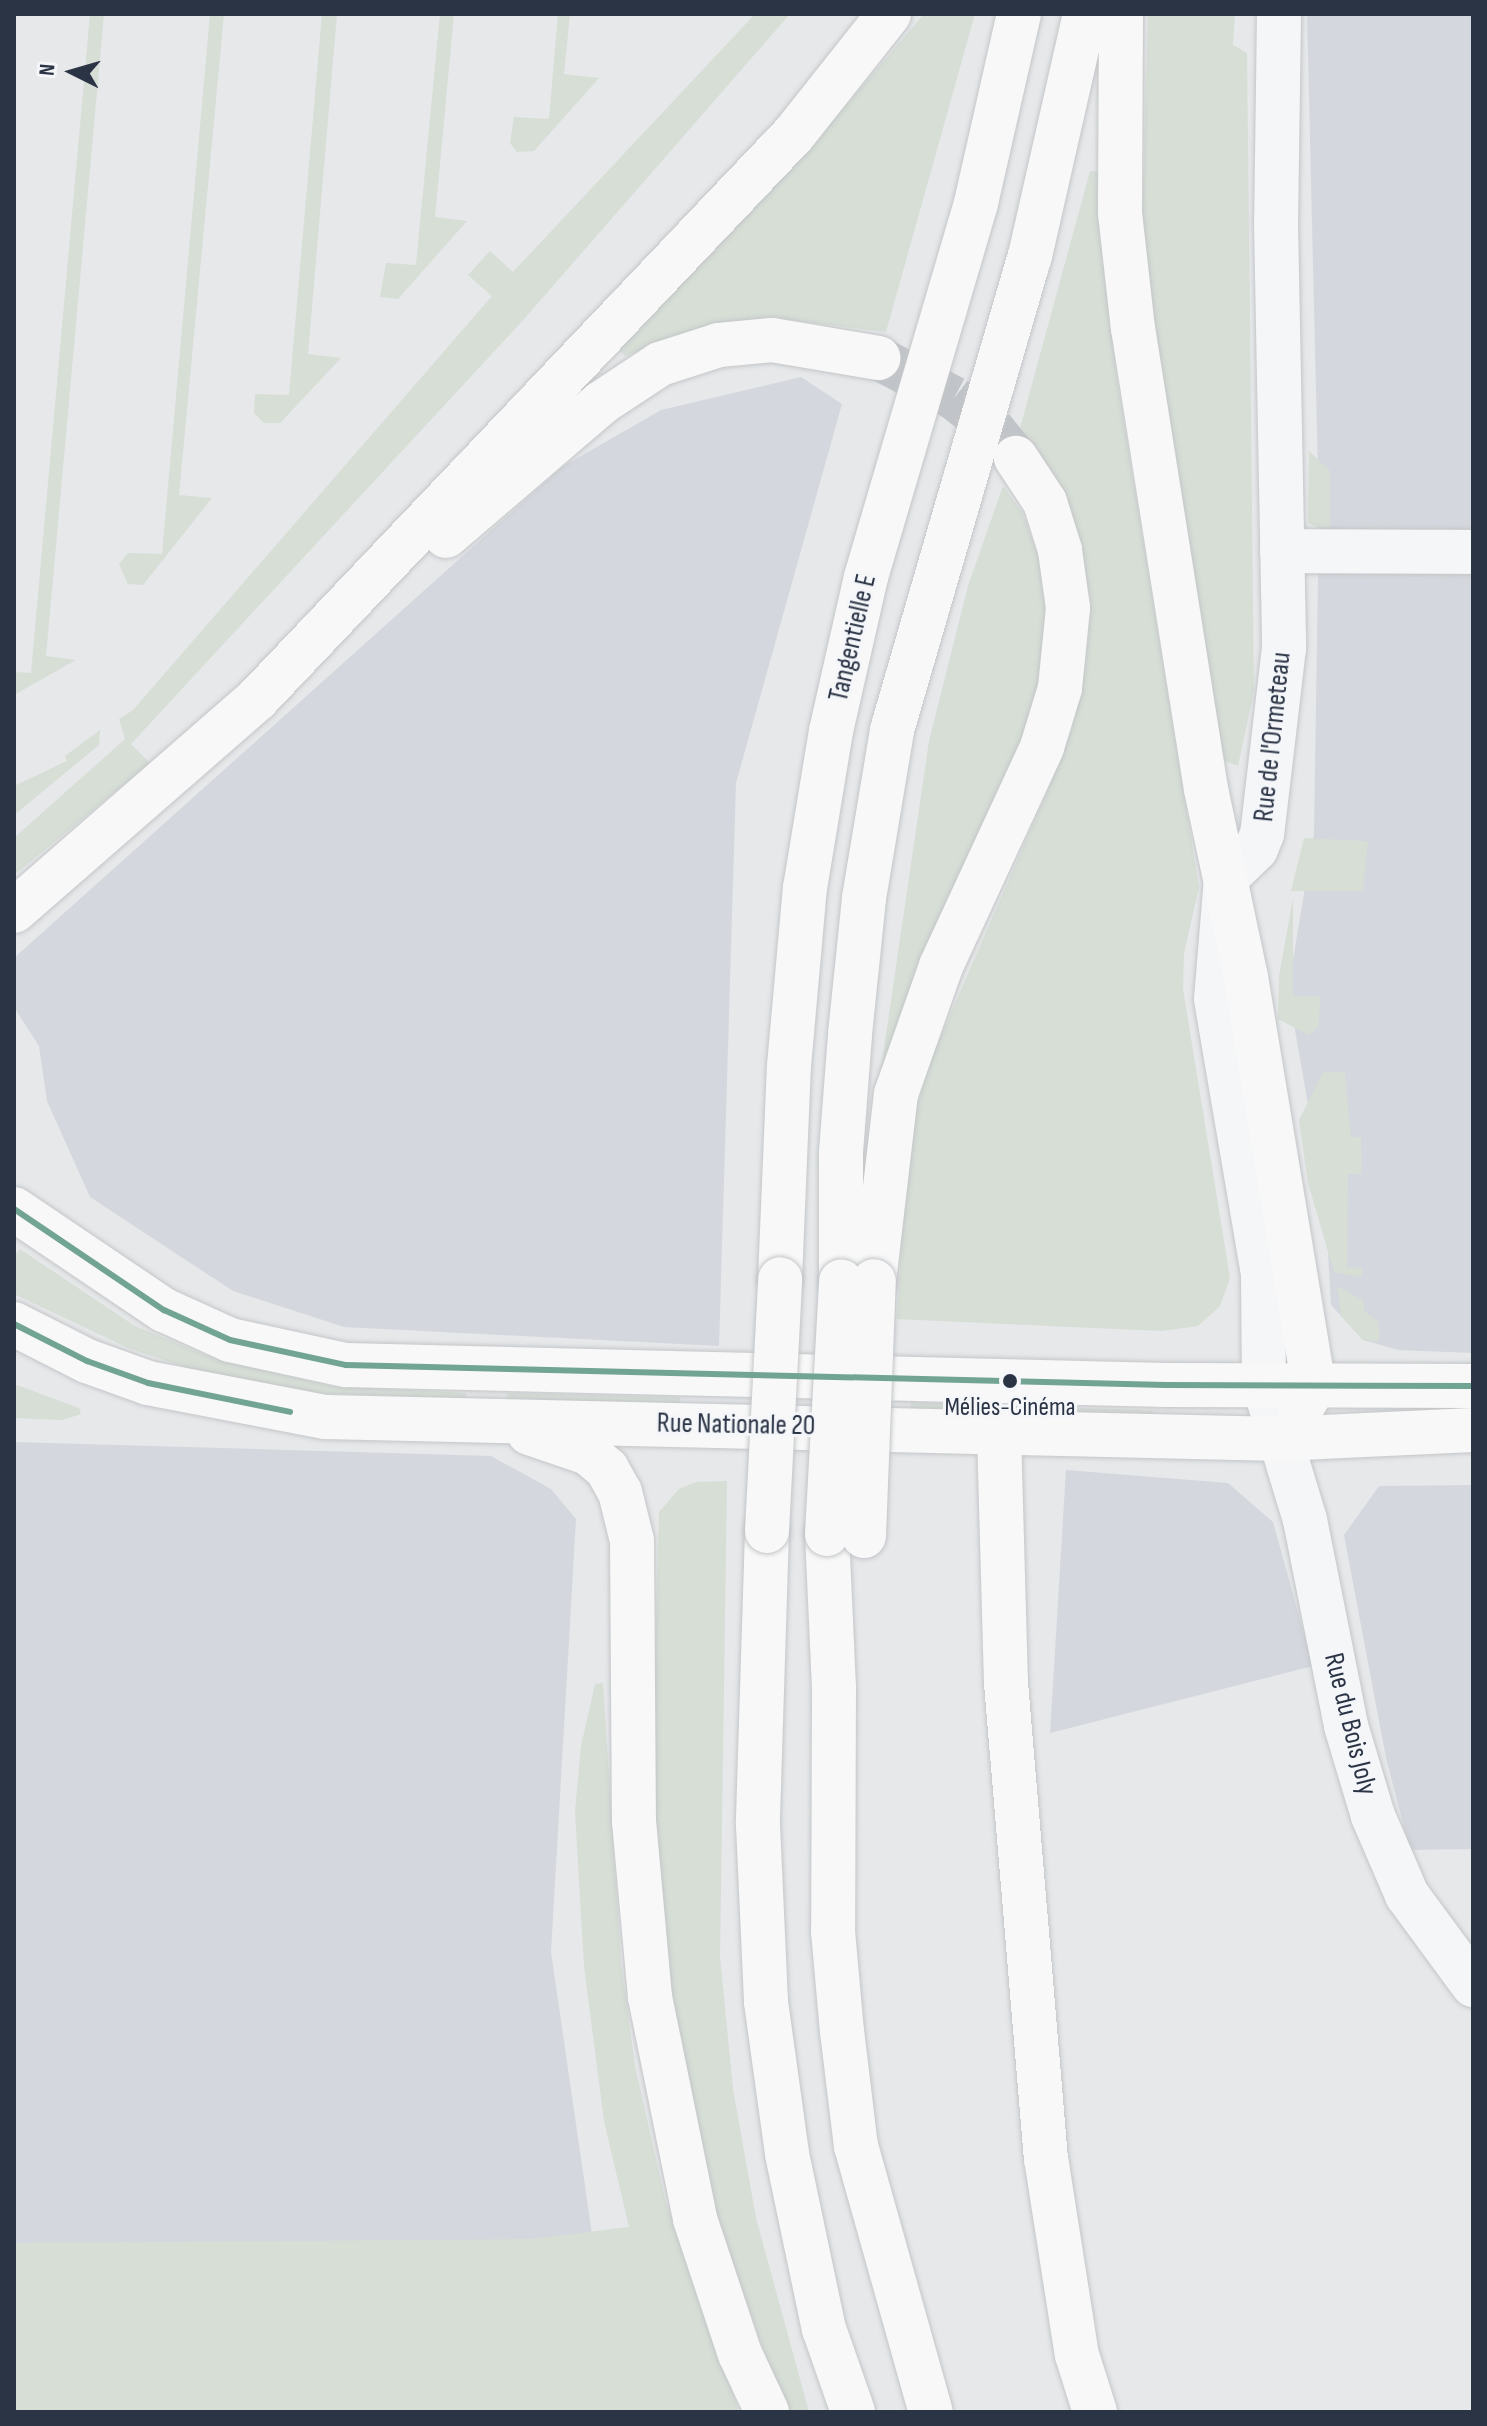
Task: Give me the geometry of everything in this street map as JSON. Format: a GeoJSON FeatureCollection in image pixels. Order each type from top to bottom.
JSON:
{"type":"FeatureCollection","features":[{"type":"Feature","properties":{"kind":"main road"},"geometry":{"type":"LineString","coordinates":[[258,698],[794,134],[889,14]]}},
{"type":"Feature","properties":{"kind":"main road","name":"Tangentielle E"},"geometry":{"type":"LineString","coordinates":[[853,2412],[820,2315],[787,2154],[766,2002],[758,1825],[759,1661],[789,1066],[805,888],[831,731],[866,577],[976,203],[1019,14]]}},
{"type":"Feature","properties":{"kind":"main road"},"geometry":{"type":"LineString","coordinates":[[1103,20],[1133,328],[1206,789],[1226,878],[1244,1070],[1314,1387],[1281,1439]]}},
{"type":"Feature","properties":{"kind":"main road"},"geometry":{"type":"LineString","coordinates":[[858,1281],[841,1152],[864,898],[892,730],[1030,256],[1103,20]]}},
{"type":"Feature","properties":{"kind":"main road"},"geometry":{"type":"LineString","coordinates":[[14,911],[601,403],[660,364],[719,345],[772,340],[878,358]]}},
{"type":"Feature","properties":{"kind":"main road"},"geometry":{"type":"LineString","coordinates":[[931,2412],[856,2146],[833,1931],[834,1687],[846,1535],[858,1281],[896,1094],[941,966],[1042,747],[1060,688],[1068,608],[1060,550],[1045,502],[1016,458]]}},
{"type":"Feature","properties":{"kind":"main road","name":"Rue Nationale 20"},"geometry":{"type":"LineString","coordinates":[[14,1209],[164,1310],[230,1340],[346,1365],[594,1375],[1314,1387]]}},
{"type":"Feature","properties":{"kind":"main road","name":"Rue Nationale 20"},"geometry":{"type":"LineString","coordinates":[[14,1324],[87,1361],[202,1395],[325,1417],[1281,1439],[1473,1430]]}},
{"type":"Feature","properties":{"kind":"main road"},"geometry":{"type":"LineString","coordinates":[[1314,1387],[1473,1386]]}},
{"type":"Feature","properties":{"kind":"main road"},"geometry":{"type":"LineString","coordinates":[[444,1419],[558,1440],[588,1453],[607,1469],[620,1492],[632,1541],[634,1821],[650,1997],[695,2219],[740,2354],[767,2412]]}},
{"type":"Feature","properties":{"kind":"main road"},"geometry":{"type":"LineString","coordinates":[[999,1433],[1008,1714],[1046,2158],[1077,2355],[1095,2412]]}},
{"type":"Feature","properties":{"kind":"street","name":"Rue de l'Ormeteau"},"geometry":{"type":"LineString","coordinates":[[1226,878],[1256,849],[1265,819],[1284,648],[1279,14]]}},
{"type":"Feature","properties":{"kind":"street"},"geometry":{"type":"LineString","coordinates":[[1282,551],[1473,552]]}},
{"type":"Feature","properties":{"kind":"street"},"geometry":{"type":"LineString","coordinates":[[1244,1070],[1263,1275],[1264,1385],[1281,1439]]}},
{"type":"Feature","properties":{"kind":"street","name":"Rue du Bois Joly"},"geometry":{"type":"LineString","coordinates":[[1281,1439],[1305,1520],[1346,1726],[1373,1816],[1407,1895],[1473,1985]]}},
{"type":"Feature","properties":{"kind":"shaded area"},"geometry":{"type":"Polygon","coordinates":[[[90,14],[104,14],[46,656],[76,660],[14,695],[14,672],[31,673],[90,14]]]}},
{"type":"Feature","properties":{"kind":"shaded area"},"geometry":{"type":"Polygon","coordinates":[[[210,14],[224,14],[179,495],[212,498],[143,585],[128,584],[119,564],[128,553],[162,554],[210,14]]]}},
{"type":"Feature","properties":{"kind":"shaded area"},"geometry":{"type":"Polygon","coordinates":[[[322,14],[337,14],[308,354],[341,358],[280,423],[264,423],[254,413],[255,394],[289,395],[322,14]]]}},
{"type":"Feature","properties":{"kind":"shaded area"},"geometry":{"type":"Polygon","coordinates":[[[440,14],[454,14],[435,217],[467,221],[398,299],[380,297],[386,263],[416,265],[440,14]]]}},
{"type":"Feature","properties":{"kind":"shaded area"},"geometry":{"type":"Polygon","coordinates":[[[558,14],[570,14],[564,74],[599,78],[534,151],[517,152],[510,143],[514,117],[549,119],[558,14]]]}},
{"type":"Feature","properties":{"kind":"shaded area"},"geometry":{"type":"Polygon","coordinates":[[[755,14],[790,14],[525,318],[131,744],[150,763],[14,875],[14,838],[125,739],[119,719],[133,710],[492,296],[468,275],[490,251],[513,272],[755,14]]]}},
{"type":"Feature","properties":{"kind":"shaded area"},"geometry":{"type":"Polygon","coordinates":[[[924,14],[975,14],[886,332],[781,319],[710,327],[625,356],[614,345],[835,118],[924,14]]]}},
{"type":"Feature","properties":{"kind":"shaded area"},"geometry":{"type":"Polygon","coordinates":[[[1148,14],[1235,14],[1233,45],[1247,53],[1254,691],[1238,766],[1222,760],[1159,390],[1142,222],[1148,14]]]}},
{"type":"Feature","properties":{"kind":"shaded area"},"geometry":{"type":"Polygon","coordinates":[[[1307,14],[1473,14],[1473,1353],[1398,1350],[1363,1340],[1331,1305],[1325,1201],[1288,990],[1314,833],[1319,515],[1307,14]]]}},
{"type":"Feature","properties":{"kind":"shaded area"},"geometry":{"type":"Polygon","coordinates":[[[1090,171],[1100,172],[1116,372],[1199,887],[1184,953],[1183,989],[1230,1278],[1220,1306],[1198,1326],[1162,1331],[897,1319],[907,1144],[928,1066],[1072,729],[1086,664],[1091,604],[1081,555],[1042,459],[1019,432],[1090,171]]]}},
{"type":"Feature","properties":{"kind":"shaded area"},"geometry":{"type":"Polygon","coordinates":[[[801,377],[842,404],[736,783],[719,1346],[344,1327],[233,1291],[90,1197],[47,1101],[39,1046],[14,1007],[14,958],[562,467],[661,410],[801,377]]]}},
{"type":"Feature","properties":{"kind":"shaded area"},"geometry":{"type":"Polygon","coordinates":[[[1309,451],[1330,471],[1330,533],[1308,523],[1309,451]]]}},
{"type":"Feature","properties":{"kind":"shaded area"},"geometry":{"type":"Polygon","coordinates":[[[1003,486],[1022,512],[1041,562],[1047,618],[1042,680],[1012,769],[880,1076],[929,741],[968,586],[1003,486]]]}},
{"type":"Feature","properties":{"kind":"shaded area"},"geometry":{"type":"Polygon","coordinates":[[[100,730],[99,745],[14,815],[14,786],[67,761],[65,756],[100,730]]]}},
{"type":"Feature","properties":{"kind":"shaded area"},"geometry":{"type":"Polygon","coordinates":[[[1304,838],[1368,841],[1363,891],[1291,891],[1304,838]]]}},
{"type":"Feature","properties":{"kind":"shaded area"},"geometry":{"type":"Polygon","coordinates":[[[1293,898],[1293,996],[1320,996],[1319,1027],[1309,1035],[1278,1019],[1279,976],[1293,898]]]}},
{"type":"Feature","properties":{"kind":"shaded area"},"geometry":{"type":"Polygon","coordinates":[[[1323,1072],[1345,1072],[1351,1137],[1361,1137],[1362,1174],[1348,1174],[1347,1268],[1362,1267],[1362,1278],[1334,1272],[1308,1183],[1299,1120],[1323,1072]]]}},
{"type":"Feature","properties":{"kind":"shaded area"},"geometry":{"type":"Polygon","coordinates":[[[20,1249],[135,1326],[215,1359],[331,1386],[466,1393],[466,1398],[310,1393],[212,1376],[128,1348],[14,1294],[14,1257],[20,1249]]]}},
{"type":"Feature","properties":{"kind":"shaded area"},"geometry":{"type":"Polygon","coordinates":[[[1337,1286],[1363,1300],[1365,1312],[1379,1322],[1379,1342],[1363,1340],[1341,1316],[1337,1286]]]}},
{"type":"Feature","properties":{"kind":"shaded area"},"geometry":{"type":"Polygon","coordinates":[[[14,1384],[79,1408],[81,1414],[62,1420],[14,1418],[14,1384]]]}},
{"type":"Feature","properties":{"kind":"shaded area"},"geometry":{"type":"Polygon","coordinates":[[[507,1393],[680,1397],[680,1404],[507,1399],[507,1393]]]}},
{"type":"Feature","properties":{"kind":"shaded area"},"geometry":{"type":"Polygon","coordinates":[[[911,1402],[1153,1410],[1153,1417],[911,1409],[911,1402]]]}},
{"type":"Feature","properties":{"kind":"shaded area"},"geometry":{"type":"Polygon","coordinates":[[[14,1442],[491,1456],[551,1489],[576,1519],[551,1952],[593,2241],[14,2243],[14,1442]]]}},
{"type":"Feature","properties":{"kind":"shaded area"},"geometry":{"type":"Polygon","coordinates":[[[1066,1470],[1228,1483],[1273,1522],[1313,1666],[1050,1733],[1066,1470]]]}},
{"type":"Feature","properties":{"kind":"shaded area"},"geometry":{"type":"Polygon","coordinates":[[[727,1481],[720,1956],[733,2089],[756,2218],[809,2412],[786,2412],[719,2226],[688,2099],[650,1850],[659,1512],[679,1489],[696,1482],[727,1481]]]}},
{"type":"Feature","properties":{"kind":"shaded area"},"geometry":{"type":"Polygon","coordinates":[[[1473,1485],[1473,1849],[1410,1850],[1386,1758],[1344,1535],[1379,1486],[1473,1485]]]}},
{"type":"Feature","properties":{"kind":"shaded area"},"geometry":{"type":"Polygon","coordinates":[[[603,1683],[621,1963],[635,2066],[665,2199],[739,2412],[14,2412],[14,2243],[531,2239],[629,2227],[604,2121],[584,1966],[575,1811],[581,1746],[595,1684],[603,1683]]]}},
{"type":"Feature","properties":{"kind":"tunnel"},"geometry":{"type":"LineString","coordinates":[[878,358],[954,398],[992,428],[1016,458]]}},
{"type":"Feature","properties":{"kind":"transit line"},"geometry":{"type":"LineString","coordinates":[[14,1209],[164,1310],[230,1340],[346,1365],[1166,1385],[1473,1386]]}},
{"type":"Feature","properties":{"kind":"transit line"},"geometry":{"type":"LineString","coordinates":[[14,1324],[87,1361],[148,1383],[290,1412]]}},
{"type":"Feature","properties":{"kind":"place","name":"Mélies-Cinéma"},"geometry":{"type":"Point","coordinates":[1010,1381]}}]}
